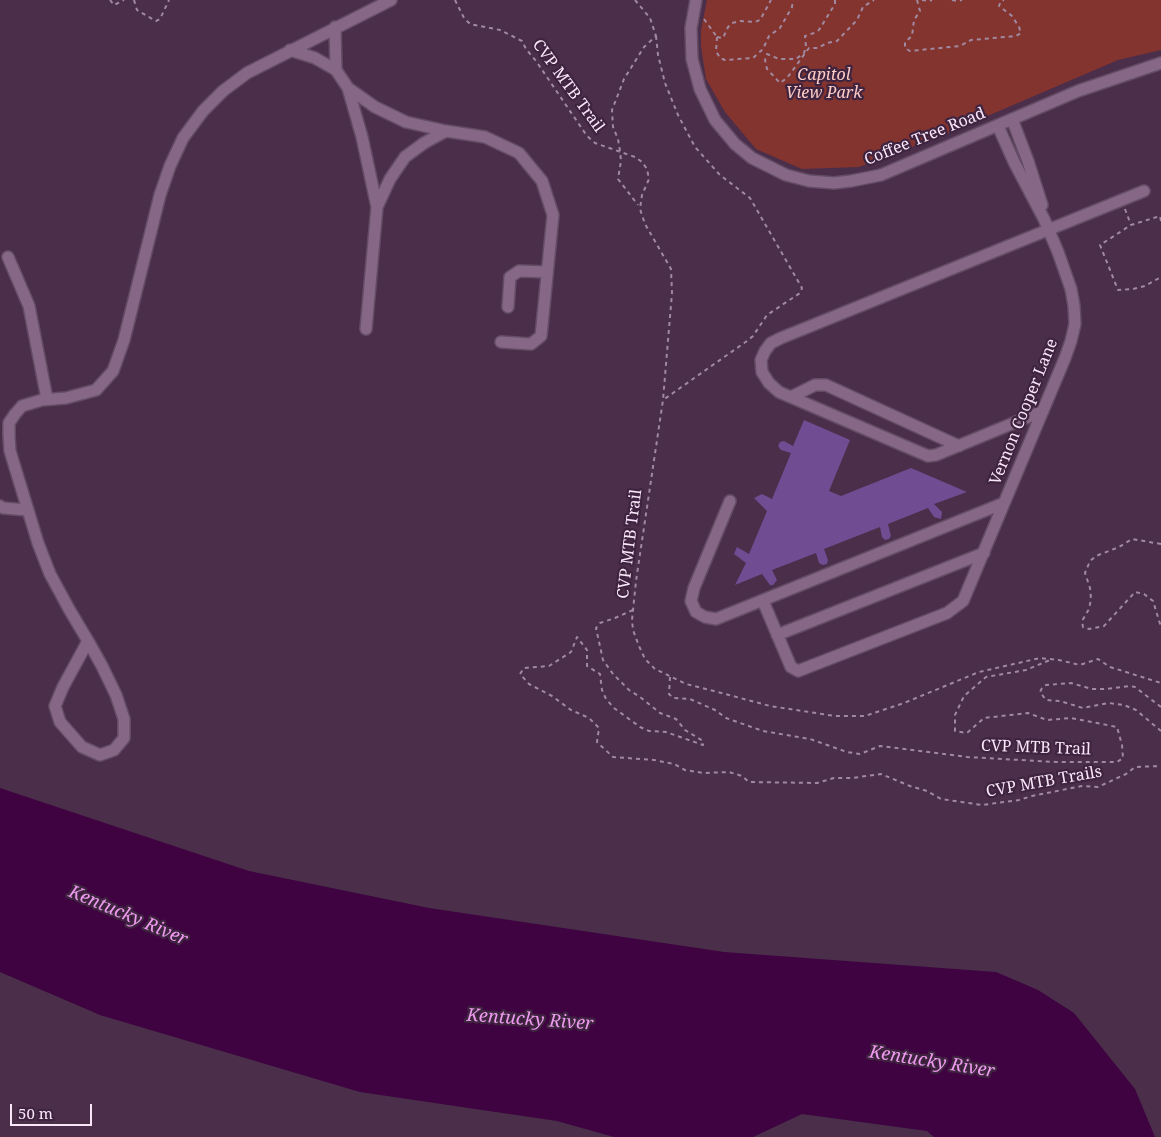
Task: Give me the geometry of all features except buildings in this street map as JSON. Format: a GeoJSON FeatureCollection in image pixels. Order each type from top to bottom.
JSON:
{"type":"FeatureCollection","features":[{"type":"Feature","properties":{"kind":"street"},"geometry":{"type":"LineString","coordinates":[[88,641],[55,706],[60,722],[82,747],[100,754],[114,750],[124,738],[124,720],[116,695],[88,641],[50,574],[38,543],[10,451],[9,423],[22,406],[96,390],[113,371],[124,340],[160,195],[170,166],[183,138],[203,111],[223,91],[247,73],[391,0]]}},
{"type":"Feature","properties":{"kind":"street","name":"Coffee Tree Road"},"geometry":{"type":"LineString","coordinates":[[696,0],[691,38],[692,59],[697,80],[708,109],[735,144],[764,165],[786,175],[809,181],[831,183],[870,178],[923,158],[1102,82],[1161,63]]}},
{"type":"Feature","properties":{"kind":"street"},"geometry":{"type":"LineString","coordinates":[[336,28],[336,70]]}},
{"type":"Feature","properties":{"kind":"street"},"geometry":{"type":"LineString","coordinates":[[290,50],[315,58],[336,70],[348,88],[362,137],[377,207],[366,329]]}},
{"type":"Feature","properties":{"kind":"street"},"geometry":{"type":"LineString","coordinates":[[348,88],[375,107],[406,122],[446,131],[485,136],[519,153],[542,181],[553,215],[541,336],[531,344],[501,342]]}},
{"type":"Feature","properties":{"kind":"street","name":"Vernon Cooper Lane"},"geometry":{"type":"LineString","coordinates":[[777,635],[791,667],[798,671],[946,612],[963,601],[1065,358],[1075,324],[1071,289],[1012,119]]}},
{"type":"Feature","properties":{"kind":"street","name":"Vernon Cooper Lane"},"geometry":{"type":"LineString","coordinates":[[998,126],[1049,230]]}},
{"type":"Feature","properties":{"kind":"street"},"geometry":{"type":"LineString","coordinates":[[377,207],[390,179],[405,157],[424,143],[446,131]]}},
{"type":"Feature","properties":{"kind":"street"},"geometry":{"type":"LineString","coordinates":[[1043,411],[936,455],[928,456],[779,392],[769,383],[762,372],[761,360],[765,350],[771,343],[781,338],[1144,191]]}},
{"type":"Feature","properties":{"kind":"street"},"geometry":{"type":"LineString","coordinates":[[8,257],[29,306],[47,400]]}},
{"type":"Feature","properties":{"kind":"street"},"geometry":{"type":"LineString","coordinates":[[508,307],[510,277],[519,271],[547,272]]}},
{"type":"Feature","properties":{"kind":"street"},"geometry":{"type":"LineString","coordinates":[[791,397],[815,385],[826,385],[959,446]]}},
{"type":"Feature","properties":{"kind":"street"},"geometry":{"type":"LineString","coordinates":[[730,501],[694,588],[691,602],[696,612],[705,617],[716,619],[1004,503]]}},
{"type":"Feature","properties":{"kind":"street"},"geometry":{"type":"LineString","coordinates":[[0,506],[3,508],[28,510]]}},
{"type":"Feature","properties":{"kind":"street"},"geometry":{"type":"LineString","coordinates":[[763,601],[777,635],[984,553]]}},
{"type":"Feature","properties":{"kind":"path"},"geometry":{"type":"LineString","coordinates":[[110,0],[114,5],[124,0]]}},
{"type":"Feature","properties":{"kind":"path"},"geometry":{"type":"LineString","coordinates":[[134,0],[137,10],[156,21],[160,19],[169,0]]}},
{"type":"Feature","properties":{"kind":"path","name":"CVP MTB Trail"},"geometry":{"type":"LineString","coordinates":[[455,0],[464,18],[470,24],[500,30],[522,41],[587,136],[595,143],[620,151],[642,162],[647,169],[649,179],[642,195],[640,207]]}},
{"type":"Feature","properties":{"kind":"path"},"geometry":{"type":"LineString","coordinates":[[635,0],[650,18],[656,36],[658,55],[665,83],[678,115],[695,147],[720,175],[750,198],[802,288],[800,293],[767,315],[747,342],[663,400]]}},
{"type":"Feature","properties":{"kind":"path"},"geometry":{"type":"LineString","coordinates":[[693,15],[703,16],[706,24],[717,37],[723,38],[732,23],[740,20],[755,22],[760,20],[771,0]]}},
{"type":"Feature","properties":{"kind":"path"},"geometry":{"type":"LineString","coordinates":[[717,37],[716,51],[720,58],[724,60],[753,58],[763,49],[770,36],[780,28],[792,7],[793,0]]}},
{"type":"Feature","properties":{"kind":"path"},"geometry":{"type":"LineString","coordinates":[[834,0],[836,4],[819,30],[805,36],[806,47],[804,53],[796,59],[779,59],[767,54],[765,60],[767,68],[780,82],[786,78],[809,48],[818,48],[827,43],[837,41],[857,20],[863,8],[874,0]]}},
{"type":"Feature","properties":{"kind":"path"},"geometry":{"type":"LineString","coordinates":[[917,0],[920,11],[914,20],[912,36],[905,42],[905,48],[910,51],[960,46],[971,40],[1016,36],[1021,33],[1019,26],[1012,16],[999,6],[1001,1],[1004,0]]}},
{"type":"Feature","properties":{"kind":"path"},"geometry":{"type":"LineString","coordinates":[[922,0],[932,0]]}},
{"type":"Feature","properties":{"kind":"path"},"geometry":{"type":"LineString","coordinates":[[952,0],[957,2],[962,0]]}},
{"type":"Feature","properties":{"kind":"path"},"geometry":{"type":"LineString","coordinates":[[620,151],[613,127],[612,110],[624,79],[644,46],[656,36]]}},
{"type":"Feature","properties":{"kind":"path","name":"CVP MTB Trail"},"geometry":{"type":"LineString","coordinates":[[620,151],[621,161],[618,179],[640,207],[645,224],[671,269],[672,293],[663,400],[649,483],[633,610],[634,630],[639,646],[645,659],[655,669],[686,684],[770,706],[835,716],[864,716],[904,703],[979,672],[1040,658],[1080,665],[1098,660],[1110,667],[1161,683]]}},
{"type":"Feature","properties":{"kind":"path"},"geometry":{"type":"LineString","coordinates":[[1122,200],[1131,225]]}},
{"type":"Feature","properties":{"kind":"path"},"geometry":{"type":"LineString","coordinates":[[1161,221],[1160,216],[1131,225],[1100,245],[1118,290],[1145,286],[1161,277]]}},
{"type":"Feature","properties":{"kind":"path"},"geometry":{"type":"LineString","coordinates":[[1161,544],[1132,539],[1118,548],[1096,556],[1090,561],[1085,572],[1090,588],[1089,609],[1082,621],[1083,627],[1089,629],[1104,626],[1135,592],[1149,597],[1153,601],[1161,627]]}},
{"type":"Feature","properties":{"kind":"path","name":"CVP MTB Trails"},"geometry":{"type":"LineString","coordinates":[[633,610],[600,623],[596,628],[603,660],[613,674],[629,690],[660,713],[676,719],[685,730],[703,741],[703,745],[666,732],[649,731],[640,727],[614,708],[606,700],[602,690],[600,674],[587,666],[587,650],[577,637],[571,652],[549,666],[524,668],[520,674],[529,684],[552,696],[571,710],[590,718],[599,728],[597,742],[613,757],[654,760],[674,764],[686,770],[704,773],[729,772],[742,776],[749,782],[817,783],[834,778],[882,774],[927,791],[941,799],[982,805],[1019,800],[1082,786],[1098,787],[1126,774],[1135,767],[1161,766]]}},
{"type":"Feature","properties":{"kind":"path","name":"CVP MTB Trail"},"geometry":{"type":"LineString","coordinates":[[670,677],[669,694],[672,698],[690,699],[726,718],[763,731],[810,739],[847,752],[860,754],[880,746],[967,757],[1056,762],[1117,762],[1123,758],[1117,726],[1070,718],[1047,720],[1028,713],[984,718],[966,733],[954,731],[955,715],[964,696],[986,677],[1026,670],[1052,659]]}},
{"type":"Feature","properties":{"kind":"path"},"geometry":{"type":"LineString","coordinates":[[1161,707],[1135,686],[1105,689],[1071,683],[1046,685],[1040,692],[1046,700],[1060,701],[1083,708],[1109,703],[1124,705],[1136,710],[1161,731]]}},
{"type":"Feature","properties":{"kind":"green space","name":"Capitol View Park"},"geometry":{"type":"Polygon","coordinates":[[[707,0],[1161,0],[1161,50],[1118,60],[941,136],[859,167],[802,169],[756,149],[725,112],[706,79],[701,46],[701,30],[707,0]]]}},
{"type":"Feature","properties":{"kind":"water","name":"Kentucky River"},"geometry":{"type":"Polygon","coordinates":[[[0,788],[249,871],[429,908],[724,952],[996,972],[1038,990],[1074,1013],[1135,1089],[1155,1137],[934,1137],[927,1131],[802,1114],[753,1137],[614,1137],[557,1121],[360,1092],[100,1015],[0,972],[0,788]]]}}]}
